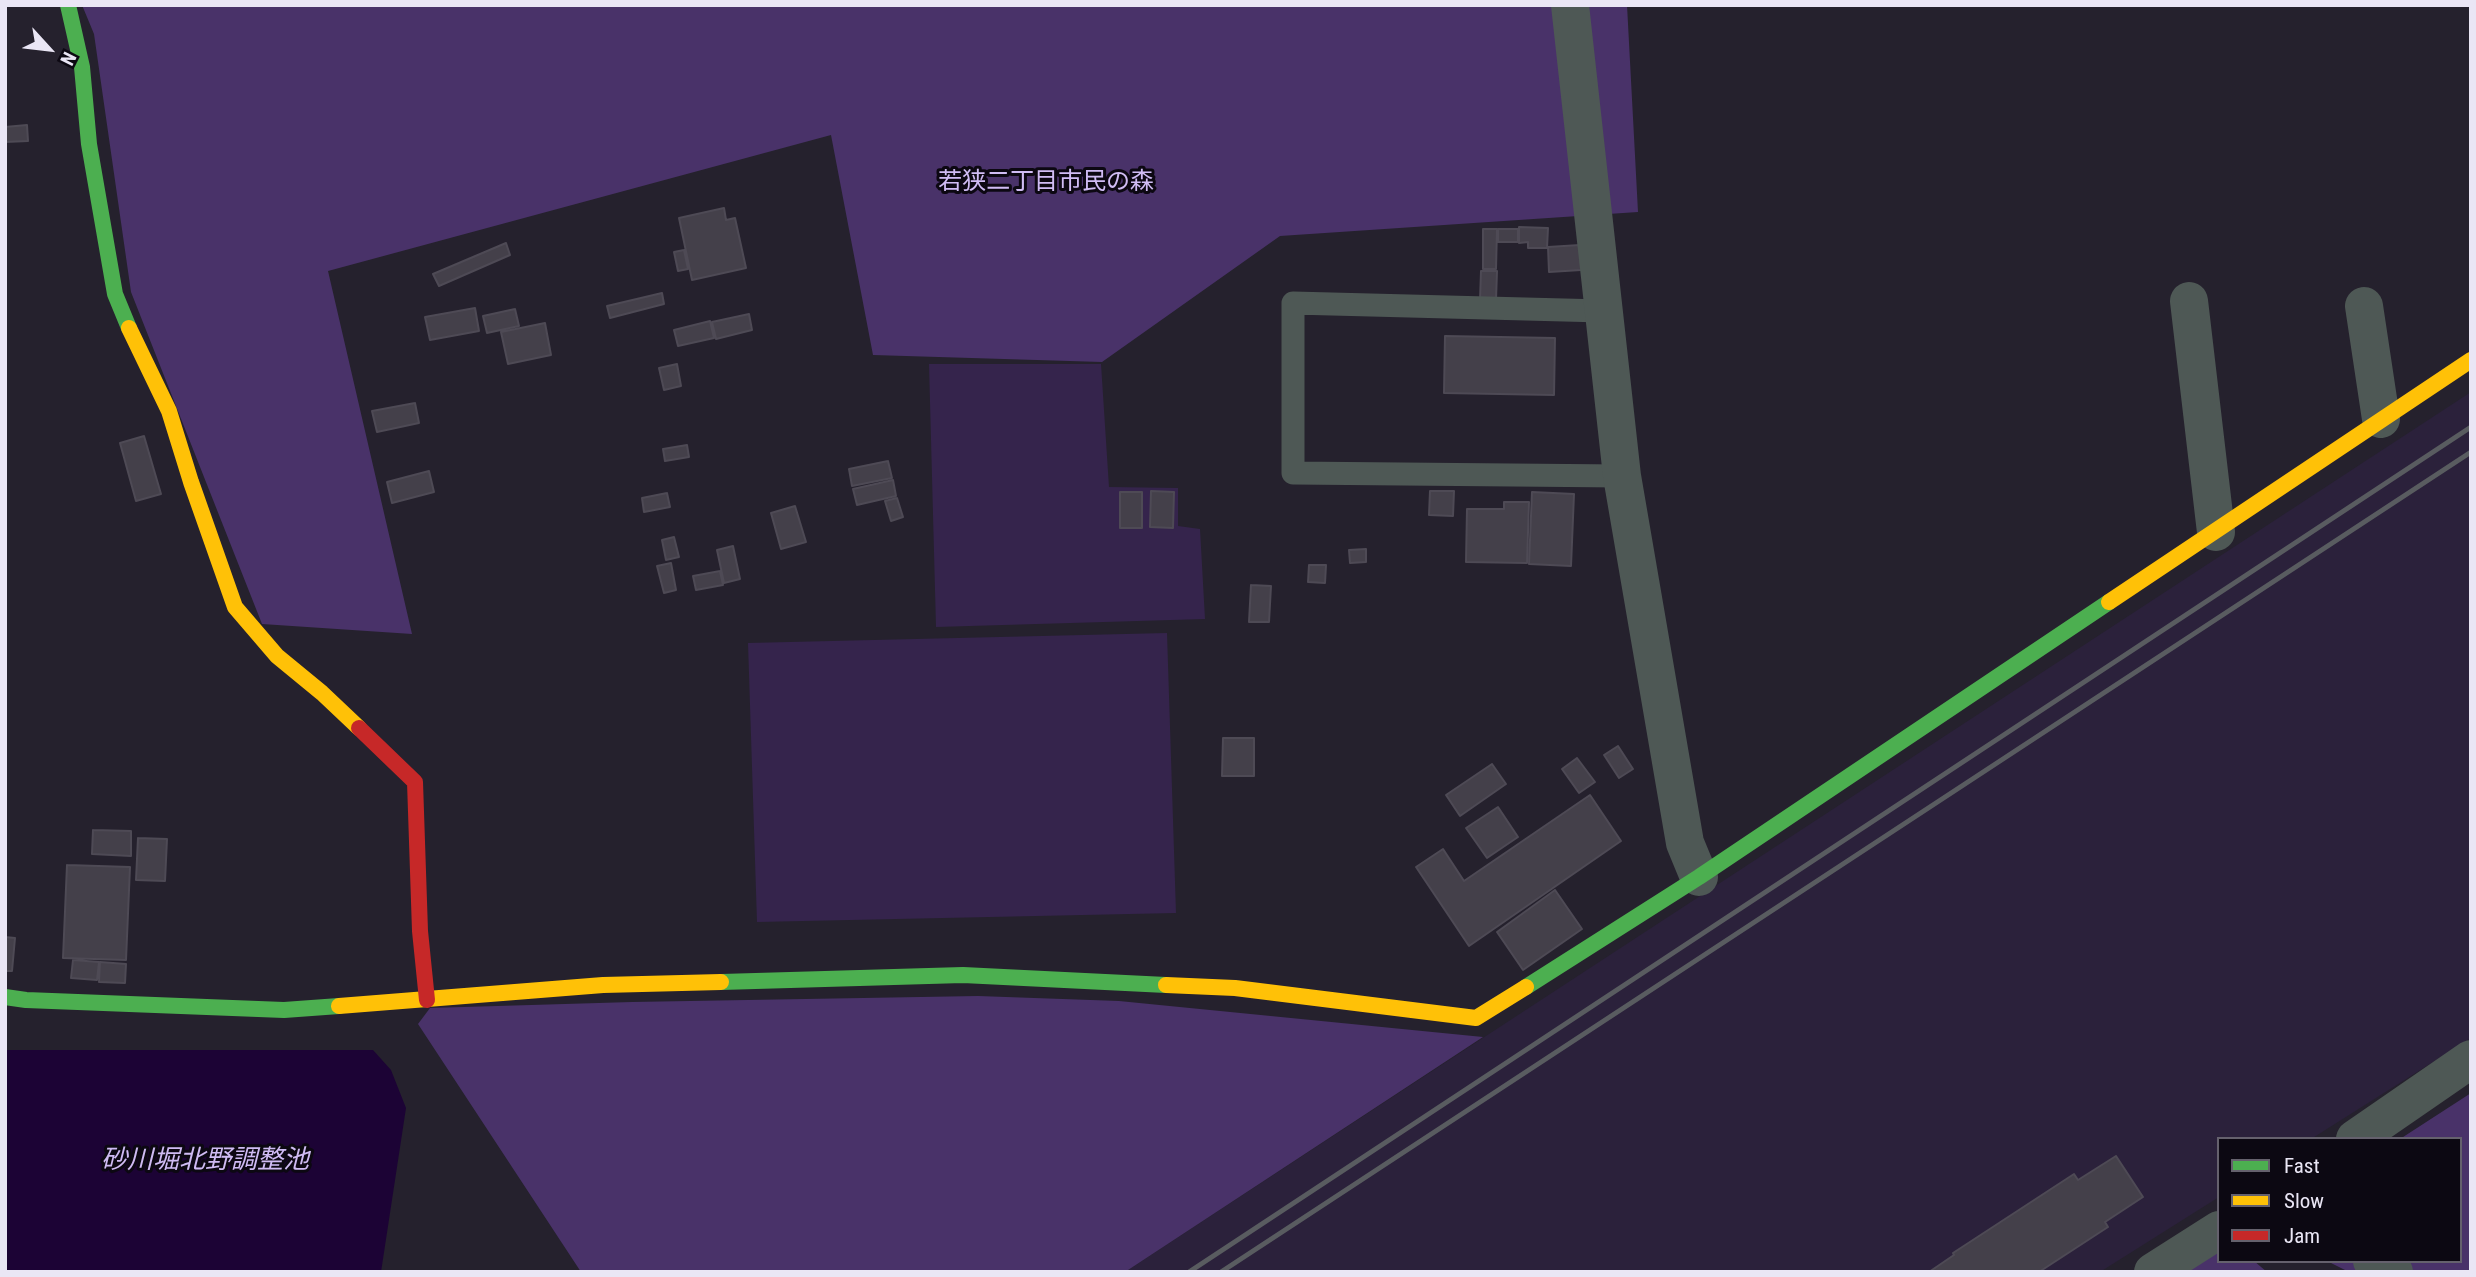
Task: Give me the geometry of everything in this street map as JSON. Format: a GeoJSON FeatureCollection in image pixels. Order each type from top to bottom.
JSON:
{"type":"FeatureCollection","features":[{"type":"Feature","properties":{"kind":"street"},"geometry":{"type":"LineString","coordinates":[[68,5],[82,67],[89,144],[115,294],[144,362],[169,411],[195,495],[235,607],[277,656],[322,694],[415,782],[420,930],[427,1000]]}},
{"type":"Feature","properties":{"kind":"street"},"geometry":{"type":"LineString","coordinates":[[1570,5],[1622,475],[1685,843],[1699,877]]}},
{"type":"Feature","properties":{"kind":"street"},"geometry":{"type":"LineString","coordinates":[[2189,302],[2216,532]]}},
{"type":"Feature","properties":{"kind":"street"},"geometry":{"type":"LineString","coordinates":[[2364,306],[2381,419]]}},
{"type":"Feature","properties":{"kind":"street"},"geometry":{"type":"LineString","coordinates":[[5,997],[284,1010],[603,985],[963,975],[1235,988],[1476,1018],[1699,877],[2471,360]]}},
{"type":"Feature","properties":{"kind":"street"},"geometry":{"type":"LineString","coordinates":[[2358,1137],[2471,1059]]}},
{"type":"Feature","properties":{"kind":"street"},"geometry":{"type":"LineString","coordinates":[[2153,1272],[2217,1231]]}},
{"type":"Feature","properties":{"kind":"street"},"geometry":{"type":"LineString","coordinates":[[2376,1263],[2394,1272]]}},
{"type":"Feature","properties":{"kind":"lane"},"geometry":{"type":"LineString","coordinates":[[1603,311],[1293,303],[1293,473],[1622,475]]}},
{"type":"Feature","properties":{"kind":"shaded area"},"geometry":{"type":"Polygon","coordinates":[[[929,364],[1101,364],[1109,487],[1178,488],[1178,526],[1200,529],[1205,619],[936,627],[929,364]]]}},
{"type":"Feature","properties":{"kind":"shaded area"},"geometry":{"type":"Polygon","coordinates":[[[2471,392],[2471,1038],[2314,1137],[2217,1137],[2217,1198],[2100,1272],[1125,1272],[2471,392]]]}},
{"type":"Feature","properties":{"kind":"shaded area"},"geometry":{"type":"Polygon","coordinates":[[[1167,633],[1176,913],[757,922],[748,643],[1167,633]]]}},
{"type":"Feature","properties":{"kind":"green space","name":"若狭二丁目市民の森"},"geometry":{"type":"Polygon","coordinates":[[[82,5],[1627,5],[1638,212],[1280,236],[1102,362],[873,355],[831,135],[328,271],[412,634],[262,624],[131,292],[94,34],[82,5]]]}},
{"type":"Feature","properties":{"kind":"green space"},"geometry":{"type":"Polygon","coordinates":[[[978,996],[1119,1001],[1483,1037],[1125,1272],[581,1272],[418,1024],[430,1008],[978,996]]]}},
{"type":"Feature","properties":{"kind":"green space"},"geometry":{"type":"Polygon","coordinates":[[[2471,1093],[2471,1272],[2349,1272],[2331,1263],[2462,1263],[2462,1137],[2403,1137],[2471,1093]]]}},
{"type":"Feature","properties":{"kind":"green space"},"geometry":{"type":"Polygon","coordinates":[[[2217,1249],[2217,1263],[2256,1263],[2267,1272],[2182,1272],[2217,1249]]]}},
{"type":"Feature","properties":{"kind":"water","name":"砂川堀北野調整池"},"geometry":{"type":"Polygon","coordinates":[[[5,1050],[373,1050],[391,1070],[406,1108],[381,1272],[5,1272],[5,1050]]]}},
{"type":"Feature","properties":{"kind":"building"},"geometry":{"type":"Polygon","coordinates":[[[27,125],[28,141],[5,142],[5,127],[27,125]]]}},
{"type":"Feature","properties":{"kind":"building"},"geometry":{"type":"Polygon","coordinates":[[[724,208],[726,220],[735,218],[746,268],[692,280],[679,218],[724,208]]]}},
{"type":"Feature","properties":{"kind":"building"},"geometry":{"type":"Polygon","coordinates":[[[1519,227],[1548,228],[1547,248],[1528,248],[1528,242],[1519,243],[1519,227]]]}},
{"type":"Feature","properties":{"kind":"building"},"geometry":{"type":"Polygon","coordinates":[[[1483,229],[1497,229],[1496,269],[1483,269],[1483,229]]]}},
{"type":"Feature","properties":{"kind":"building"},"geometry":{"type":"Polygon","coordinates":[[[1498,229],[1518,229],[1518,242],[1498,242],[1498,229]]]}},
{"type":"Feature","properties":{"kind":"building"},"geometry":{"type":"Polygon","coordinates":[[[506,243],[510,255],[439,286],[433,274],[506,243]]]}},
{"type":"Feature","properties":{"kind":"building"},"geometry":{"type":"Polygon","coordinates":[[[1580,245],[1581,270],[1549,272],[1548,247],[1580,245]]]}},
{"type":"Feature","properties":{"kind":"building"},"geometry":{"type":"Polygon","coordinates":[[[684,250],[688,269],[678,271],[674,252],[684,250]]]}},
{"type":"Feature","properties":{"kind":"building"},"geometry":{"type":"Polygon","coordinates":[[[1481,271],[1497,271],[1496,300],[1480,300],[1481,271]]]}},
{"type":"Feature","properties":{"kind":"building"},"geometry":{"type":"Polygon","coordinates":[[[662,293],[664,304],[610,318],[607,306],[662,293]]]}},
{"type":"Feature","properties":{"kind":"building"},"geometry":{"type":"Polygon","coordinates":[[[475,308],[479,331],[430,340],[425,317],[475,308]]]}},
{"type":"Feature","properties":{"kind":"building"},"geometry":{"type":"Polygon","coordinates":[[[515,309],[519,326],[487,333],[483,316],[515,309]]]}},
{"type":"Feature","properties":{"kind":"building"},"geometry":{"type":"Polygon","coordinates":[[[749,314],[752,330],[716,339],[712,322],[749,314]]]}},
{"type":"Feature","properties":{"kind":"building"},"geometry":{"type":"Polygon","coordinates":[[[710,321],[714,338],[678,346],[674,330],[710,321]]]}},
{"type":"Feature","properties":{"kind":"building"},"geometry":{"type":"Polygon","coordinates":[[[545,323],[551,355],[508,364],[501,332],[545,323]]]}},
{"type":"Feature","properties":{"kind":"building"},"geometry":{"type":"Polygon","coordinates":[[[1445,336],[1555,338],[1554,395],[1444,393],[1445,336]]]}},
{"type":"Feature","properties":{"kind":"building"},"geometry":{"type":"Polygon","coordinates":[[[677,364],[681,386],[664,390],[659,368],[677,364]]]}},
{"type":"Feature","properties":{"kind":"building"},"geometry":{"type":"Polygon","coordinates":[[[415,403],[419,423],[377,432],[372,411],[415,403]]]}},
{"type":"Feature","properties":{"kind":"building"},"geometry":{"type":"Polygon","coordinates":[[[144,436],[161,494],[136,501],[120,443],[144,436]]]}},
{"type":"Feature","properties":{"kind":"building"},"geometry":{"type":"Polygon","coordinates":[[[687,445],[689,457],[665,461],[663,449],[687,445]]]}},
{"type":"Feature","properties":{"kind":"building"},"geometry":{"type":"Polygon","coordinates":[[[888,461],[892,478],[852,486],[849,469],[888,461]]]}},
{"type":"Feature","properties":{"kind":"building"},"geometry":{"type":"Polygon","coordinates":[[[429,471],[434,492],[392,503],[387,482],[429,471]]]}},
{"type":"Feature","properties":{"kind":"building"},"geometry":{"type":"Polygon","coordinates":[[[893,480],[896,496],[857,505],[853,489],[893,480]]]}},
{"type":"Feature","properties":{"kind":"building"},"geometry":{"type":"Polygon","coordinates":[[[1151,491],[1174,492],[1173,528],[1150,527],[1151,491]]]}},
{"type":"Feature","properties":{"kind":"building"},"geometry":{"type":"Polygon","coordinates":[[[1430,491],[1454,491],[1453,516],[1429,515],[1430,491]]]}},
{"type":"Feature","properties":{"kind":"building"},"geometry":{"type":"Polygon","coordinates":[[[1120,492],[1142,492],[1142,528],[1120,528],[1120,492]]]}},
{"type":"Feature","properties":{"kind":"building"},"geometry":{"type":"Polygon","coordinates":[[[1532,492],[1574,494],[1571,566],[1529,564],[1532,492]]]}},
{"type":"Feature","properties":{"kind":"building"},"geometry":{"type":"Polygon","coordinates":[[[667,493],[670,507],[644,512],[642,498],[667,493]]]}},
{"type":"Feature","properties":{"kind":"building"},"geometry":{"type":"Polygon","coordinates":[[[897,498],[903,517],[891,521],[885,501],[897,498]]]}},
{"type":"Feature","properties":{"kind":"building"},"geometry":{"type":"Polygon","coordinates":[[[1504,502],[1529,502],[1527,563],[1466,562],[1467,509],[1504,509],[1504,502]]]}},
{"type":"Feature","properties":{"kind":"building"},"geometry":{"type":"Polygon","coordinates":[[[795,506],[806,542],[781,549],[771,513],[795,506]]]}},
{"type":"Feature","properties":{"kind":"building"},"geometry":{"type":"Polygon","coordinates":[[[674,537],[679,557],[666,560],[662,540],[674,537]]]}},
{"type":"Feature","properties":{"kind":"building"},"geometry":{"type":"Polygon","coordinates":[[[733,546],[740,579],[724,583],[717,550],[733,546]]]}},
{"type":"Feature","properties":{"kind":"building"},"geometry":{"type":"Polygon","coordinates":[[[1366,549],[1366,562],[1350,563],[1349,550],[1366,549]]]}},
{"type":"Feature","properties":{"kind":"building"},"geometry":{"type":"Polygon","coordinates":[[[671,563],[676,590],[664,593],[657,566],[671,563]]]}},
{"type":"Feature","properties":{"kind":"building"},"geometry":{"type":"Polygon","coordinates":[[[1309,565],[1326,565],[1325,583],[1308,582],[1309,565]]]}},
{"type":"Feature","properties":{"kind":"building"},"geometry":{"type":"Polygon","coordinates":[[[720,571],[723,585],[696,590],[693,576],[720,571]]]}},
{"type":"Feature","properties":{"kind":"building"},"geometry":{"type":"Polygon","coordinates":[[[1251,585],[1271,586],[1269,622],[1249,622],[1251,585]]]}},
{"type":"Feature","properties":{"kind":"building"},"geometry":{"type":"Polygon","coordinates":[[[1223,738],[1254,738],[1254,776],[1222,776],[1223,738]]]}},
{"type":"Feature","properties":{"kind":"building"},"geometry":{"type":"Polygon","coordinates":[[[1618,746],[1633,769],[1619,778],[1604,755],[1618,746]]]}},
{"type":"Feature","properties":{"kind":"building"},"geometry":{"type":"Polygon","coordinates":[[[1577,758],[1595,782],[1579,793],[1562,769],[1577,758]]]}},
{"type":"Feature","properties":{"kind":"building"},"geometry":{"type":"Polygon","coordinates":[[[1492,764],[1506,784],[1460,816],[1446,795],[1492,764]]]}},
{"type":"Feature","properties":{"kind":"building"},"geometry":{"type":"Polygon","coordinates":[[[1590,795],[1621,841],[1469,946],[1416,867],[1443,849],[1464,881],[1590,795]]]}},
{"type":"Feature","properties":{"kind":"building"},"geometry":{"type":"Polygon","coordinates":[[[1498,807],[1518,837],[1487,858],[1466,828],[1498,807]]]}},
{"type":"Feature","properties":{"kind":"building"},"geometry":{"type":"Polygon","coordinates":[[[93,830],[131,831],[131,856],[92,854],[93,830]]]}},
{"type":"Feature","properties":{"kind":"building"},"geometry":{"type":"Polygon","coordinates":[[[138,838],[167,839],[165,881],[136,880],[138,838]]]}},
{"type":"Feature","properties":{"kind":"building"},"geometry":{"type":"Polygon","coordinates":[[[67,865],[130,867],[126,960],[63,958],[67,865]]]}},
{"type":"Feature","properties":{"kind":"building"},"geometry":{"type":"Polygon","coordinates":[[[1555,890],[1582,929],[1523,970],[1497,932],[1555,890]]]}},
{"type":"Feature","properties":{"kind":"building"},"geometry":{"type":"Polygon","coordinates":[[[5,937],[15,938],[12,971],[5,971],[5,937]]]}},
{"type":"Feature","properties":{"kind":"building"},"geometry":{"type":"Polygon","coordinates":[[[73,960],[99,962],[97,980],[71,978],[73,960]]]}},
{"type":"Feature","properties":{"kind":"building"},"geometry":{"type":"Polygon","coordinates":[[[100,962],[126,964],[125,983],[99,982],[100,962]]]}},
{"type":"Feature","properties":{"kind":"building"},"geometry":{"type":"Polygon","coordinates":[[[2116,1156],[2143,1197],[2105,1222],[2108,1227],[2039,1272],[1929,1272],[1954,1255],[1953,1253],[2074,1174],[2078,1180],[2116,1156]]]}},
{"type":"Feature","properties":{"kind":"railway"},"geometry":{"type":"LineString","coordinates":[[1189,1272],[2471,427]]}},
{"type":"Feature","properties":{"kind":"railway"},"geometry":{"type":"LineString","coordinates":[[1221,1272],[2471,452]]}},
{"type":"Feature","properties":{"kind":"traffic: fast"},"geometry":{"type":"LineString","coordinates":[[68,5],[82,67],[89,144],[115,294],[129,328]]}},
{"type":"Feature","properties":{"kind":"traffic: fast"},"geometry":{"type":"LineString","coordinates":[[1526,987],[1699,877],[2109,602]]}},
{"type":"Feature","properties":{"kind":"traffic: fast"},"geometry":{"type":"LineString","coordinates":[[721,982],[963,975],[1166,985]]}},
{"type":"Feature","properties":{"kind":"traffic: fast"},"geometry":{"type":"LineString","coordinates":[[5,997],[284,1010],[339,1006]]}},
{"type":"Feature","properties":{"kind":"traffic: slow"},"geometry":{"type":"LineString","coordinates":[[129,328],[169,411],[235,607],[277,656],[359,728]]}},
{"type":"Feature","properties":{"kind":"traffic: slow"},"geometry":{"type":"LineString","coordinates":[[2109,602],[2471,360]]}},
{"type":"Feature","properties":{"kind":"traffic: slow"},"geometry":{"type":"LineString","coordinates":[[339,1006],[603,985],[721,982]]}},
{"type":"Feature","properties":{"kind":"traffic: slow"},"geometry":{"type":"LineString","coordinates":[[1166,985],[1235,988],[1476,1018],[1526,987]]}},
{"type":"Feature","properties":{"kind":"traffic: jam"},"geometry":{"type":"LineString","coordinates":[[359,728],[415,782],[420,931],[427,1000]]}}]}
